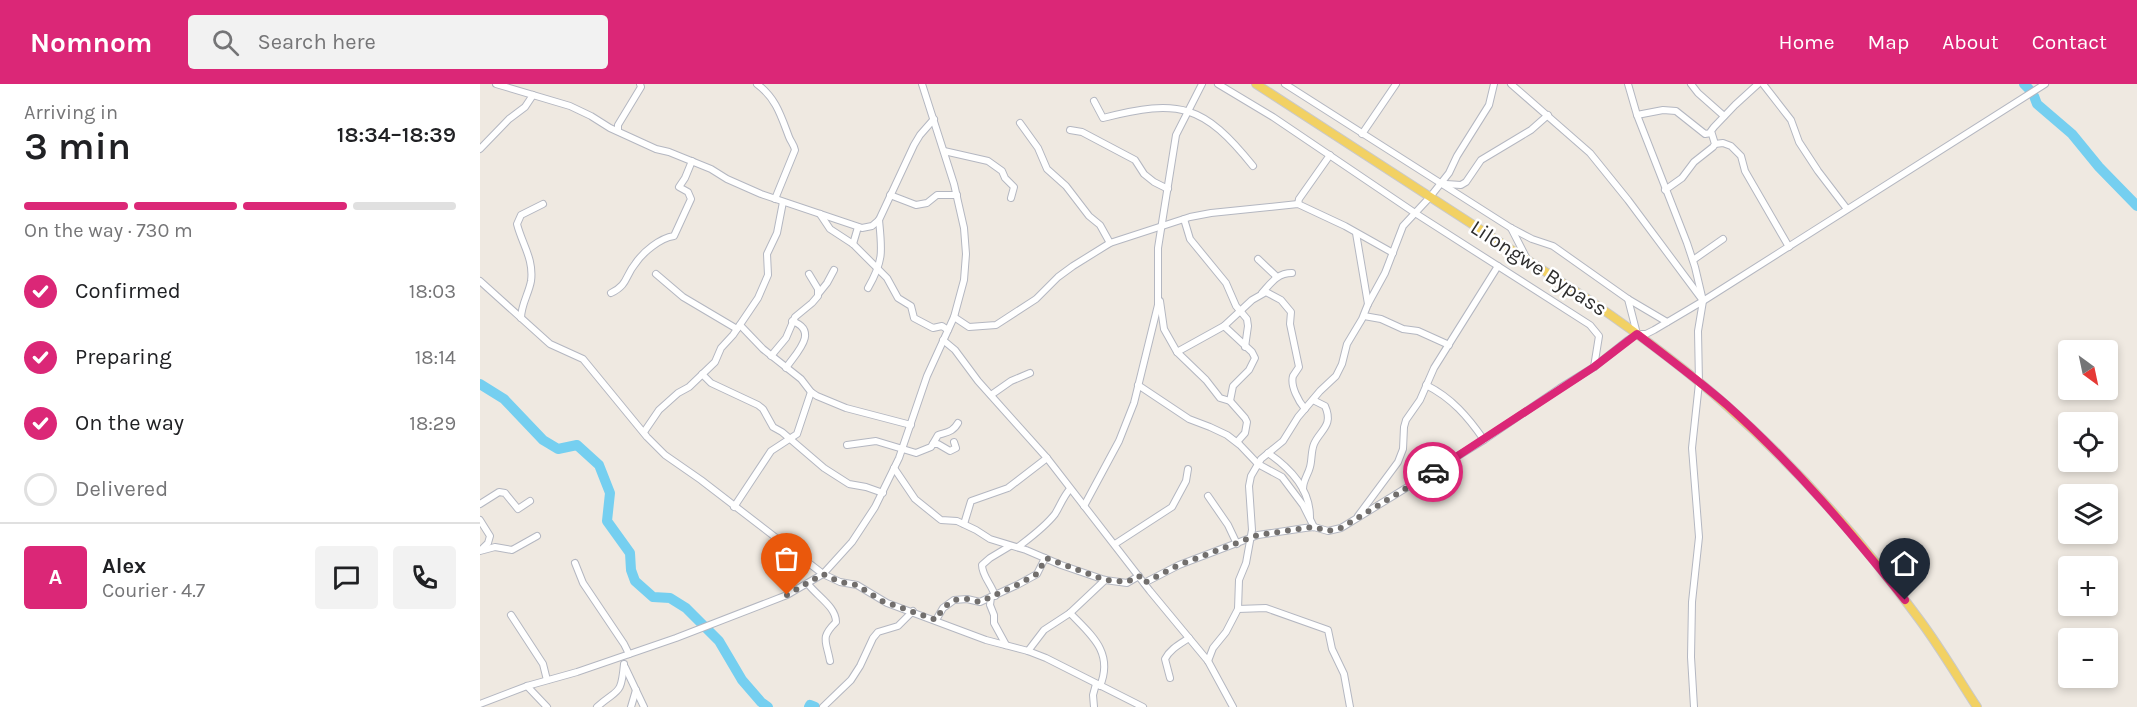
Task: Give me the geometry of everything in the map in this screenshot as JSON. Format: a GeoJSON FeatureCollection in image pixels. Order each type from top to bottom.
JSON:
{"type":"FeatureCollection","features":[{"type":"Feature","properties":{"kind":"main road","name":"Lilongwe Bypass"},"geometry":{"type":"LineString","coordinates":[[1256,84],[1637,334],[1699,383],[1800,476],[1844,525],[1921,622],[1977,707]]}},
{"type":"Feature","properties":{"kind":"street"},"geometry":{"type":"LineString","coordinates":[[496,84],[582,111],[656,149],[692,161],[727,179],[783,202],[858,227],[872,226],[879,220],[914,145],[934,119]]}},
{"type":"Feature","properties":{"kind":"street"},"geometry":{"type":"LineString","coordinates":[[618,131],[618,125],[641,87],[639,84]]}},
{"type":"Feature","properties":{"kind":"street"},"geometry":{"type":"LineString","coordinates":[[1084,506],[1125,430],[1138,385],[1156,311],[1158,254],[1176,135],[1202,84]]}},
{"type":"Feature","properties":{"kind":"street"},"geometry":{"type":"LineString","coordinates":[[1218,84],[1274,117],[1415,213],[1590,325],[1597,332],[1599,344],[1594,367]]}},
{"type":"Feature","properties":{"kind":"street"},"geometry":{"type":"LineString","coordinates":[[1285,84],[1511,228],[1532,239],[1553,246],[1628,299],[1667,322]]}},
{"type":"Feature","properties":{"kind":"street"},"geometry":{"type":"LineString","coordinates":[[1362,134],[1396,84]]}},
{"type":"Feature","properties":{"kind":"street"},"geometry":{"type":"LineString","coordinates":[[1208,660],[1238,609],[1239,580],[1246,563],[1252,530],[1249,481],[1258,464],[1283,441],[1312,400],[1336,376],[1347,344],[1385,273],[1403,226],[1442,183],[1489,105],[1494,84]]}},
{"type":"Feature","properties":{"kind":"street"},"geometry":{"type":"LineString","coordinates":[[1511,84],[1579,143],[1601,166],[1703,301]]}},
{"type":"Feature","properties":{"kind":"street"},"geometry":{"type":"LineString","coordinates":[[1628,84],[1636,115],[1693,260],[1703,301],[1698,331],[1699,383],[1692,448],[1699,537],[1692,602],[1691,657],[1694,707]]}},
{"type":"Feature","properties":{"kind":"street"},"geometry":{"type":"LineString","coordinates":[[1691,84],[1724,116]]}},
{"type":"Feature","properties":{"kind":"street"},"geometry":{"type":"LineString","coordinates":[[1714,144],[1711,134],[1714,127],[1760,84],[1791,120],[1799,142],[1847,209]]}},
{"type":"Feature","properties":{"kind":"street"},"geometry":{"type":"LineString","coordinates":[[1144,583],[1179,565],[1269,532],[1314,527],[1328,531],[1341,528],[1484,440],[1594,367],[1637,334],[1654,330],[1703,301],[2045,84]]}},
{"type":"Feature","properties":{"kind":"street"},"geometry":{"type":"LineString","coordinates":[[761,85],[774,101],[787,126],[788,135],[795,150],[775,199]]}},
{"type":"Feature","properties":{"kind":"street"},"geometry":{"type":"LineString","coordinates":[[480,704],[527,686],[621,657],[778,598],[823,574],[847,550],[883,493],[903,448],[927,376],[954,317],[962,290],[966,254],[964,228],[957,195],[924,86]]}},
{"type":"Feature","properties":{"kind":"street"},"geometry":{"type":"LineString","coordinates":[[480,149],[509,119],[525,107],[533,95]]}},
{"type":"Feature","properties":{"kind":"street"},"geometry":{"type":"LineString","coordinates":[[1094,101],[1103,118],[1127,112],[1162,108],[1188,110],[1203,117],[1224,132],[1253,166]]}},
{"type":"Feature","properties":{"kind":"street"},"geometry":{"type":"LineString","coordinates":[[1636,115],[1663,110],[1676,111],[1705,134],[1711,134]]}},
{"type":"Feature","properties":{"kind":"street"},"geometry":{"type":"LineString","coordinates":[[1442,183],[1454,185],[1466,182],[1481,160],[1531,130],[1548,115]]}},
{"type":"Feature","properties":{"kind":"street"},"geometry":{"type":"LineString","coordinates":[[1020,123],[1038,148],[1047,169],[1066,186],[1100,225],[1110,243]]}},
{"type":"Feature","properties":{"kind":"street"},"geometry":{"type":"LineString","coordinates":[[1070,130],[1082,132],[1135,160],[1144,174],[1154,183],[1168,189]]}},
{"type":"Feature","properties":{"kind":"street"},"geometry":{"type":"LineString","coordinates":[[1665,190],[1682,178],[1694,162],[1714,144],[1723,143],[1731,146],[1741,156],[1758,195],[1789,248]]}},
{"type":"Feature","properties":{"kind":"street"},"geometry":{"type":"LineString","coordinates":[[944,151],[993,163],[1014,187],[1011,198]]}},
{"type":"Feature","properties":{"kind":"street"},"geometry":{"type":"LineString","coordinates":[[1298,204],[1299,198],[1330,155]]}},
{"type":"Feature","properties":{"kind":"street"},"geometry":{"type":"LineString","coordinates":[[610,292],[626,282],[635,263],[641,257],[664,237],[674,236],[691,199],[688,192],[679,187],[686,178],[692,161]]}},
{"type":"Feature","properties":{"kind":"street"},"geometry":{"type":"LineString","coordinates":[[890,195],[916,205],[927,203],[937,195],[957,195]]}},
{"type":"Feature","properties":{"kind":"street"},"geometry":{"type":"LineString","coordinates":[[644,432],[658,410],[715,362],[721,348],[758,298],[768,275],[767,254],[777,233],[783,202]]}},
{"type":"Feature","properties":{"kind":"street"},"geometry":{"type":"LineString","coordinates":[[521,318],[531,283],[531,274],[530,257],[517,224],[521,215],[543,204]]}},
{"type":"Feature","properties":{"kind":"street"},"geometry":{"type":"LineString","coordinates":[[954,317],[969,327],[991,327],[1001,324],[1036,299],[1058,277],[1110,243],[1184,219],[1236,210],[1298,204],[1345,226],[1393,253]]}},
{"type":"Feature","properties":{"kind":"street"},"geometry":{"type":"LineString","coordinates":[[820,214],[830,230],[853,244],[878,269],[898,298],[911,306],[914,318],[933,328],[942,326],[948,330]]}},
{"type":"Feature","properties":{"kind":"street"},"geometry":{"type":"LineString","coordinates":[[1184,219],[1190,239],[1226,283],[1232,300],[1248,322],[1245,346]]}},
{"type":"Feature","properties":{"kind":"street"},"geometry":{"type":"LineString","coordinates":[[868,288],[878,269],[882,254],[879,220]]}},
{"type":"Feature","properties":{"kind":"street"},"geometry":{"type":"LineString","coordinates":[[853,244],[858,227]]}},
{"type":"Feature","properties":{"kind":"street"},"geometry":{"type":"LineString","coordinates":[[1511,228],[1528,261]]}},
{"type":"Feature","properties":{"kind":"street"},"geometry":{"type":"LineString","coordinates":[[1356,233],[1368,304]]}},
{"type":"Feature","properties":{"kind":"street"},"geometry":{"type":"LineString","coordinates":[[1693,260],[1723,239]]}},
{"type":"Feature","properties":{"kind":"street"},"geometry":{"type":"LineString","coordinates":[[1258,259],[1276,277]]}},
{"type":"Feature","properties":{"kind":"street"},"geometry":{"type":"LineString","coordinates":[[1356,519],[1398,462],[1403,449],[1405,423],[1420,400],[1430,374],[1498,266]]}},
{"type":"Feature","properties":{"kind":"street"},"geometry":{"type":"LineString","coordinates":[[771,356],[786,338],[792,321],[815,300],[834,270]]}},
{"type":"Feature","properties":{"kind":"street"},"geometry":{"type":"LineString","coordinates":[[1177,352],[1224,326],[1262,293],[1276,277],[1284,273],[1292,273]]}},
{"type":"Feature","properties":{"kind":"street"},"geometry":{"type":"LineString","coordinates":[[656,274],[683,297],[738,327],[801,379],[811,392],[846,408],[911,425]]}},
{"type":"Feature","properties":{"kind":"street"},"geometry":{"type":"LineString","coordinates":[[810,274],[819,292]]}},
{"type":"Feature","properties":{"kind":"street"},"geometry":{"type":"LineString","coordinates":[[480,281],[550,344],[583,359],[665,455],[823,574],[840,582],[857,585],[882,601],[1028,651],[1143,707]]}},
{"type":"Feature","properties":{"kind":"street"},"geometry":{"type":"LineString","coordinates":[[1158,292],[1164,328],[1177,352],[1198,371],[1220,398],[1230,401],[1247,422],[1245,432],[1237,442]]}},
{"type":"Feature","properties":{"kind":"street"},"geometry":{"type":"LineString","coordinates":[[1262,293],[1266,292],[1281,300],[1291,312],[1290,324],[1299,367],[1293,376],[1293,381],[1296,396],[1305,409]]}},
{"type":"Feature","properties":{"kind":"street"},"geometry":{"type":"LineString","coordinates":[[1628,299],[1637,334]]}},
{"type":"Feature","properties":{"kind":"street"},"geometry":{"type":"LineString","coordinates":[[1364,316],[1381,319],[1403,330],[1426,334],[1449,345]]}},
{"type":"Feature","properties":{"kind":"street"},"geometry":{"type":"LineString","coordinates":[[786,368],[806,338],[801,324],[792,321]]}},
{"type":"Feature","properties":{"kind":"street"},"geometry":{"type":"LineString","coordinates":[[1224,326],[1252,352],[1255,358],[1249,370],[1233,386],[1230,401]]}},
{"type":"Feature","properties":{"kind":"street"},"geometry":{"type":"LineString","coordinates":[[943,340],[955,350],[978,381],[1047,458],[1144,583],[1208,660],[1233,707]]}},
{"type":"Feature","properties":{"kind":"street"},"geometry":{"type":"LineString","coordinates":[[991,395],[1011,381],[1030,373]]}},
{"type":"Feature","properties":{"kind":"street"},"geometry":{"type":"LineString","coordinates":[[702,374],[711,383],[758,405],[763,409],[773,427],[824,468],[849,484],[883,493]]}},
{"type":"Feature","properties":{"kind":"street"},"geometry":{"type":"LineString","coordinates":[[1138,385],[1189,419],[1210,427],[1237,442],[1258,464],[1282,477],[1304,505],[1314,527]]}},
{"type":"Feature","properties":{"kind":"street"},"geometry":{"type":"LineString","coordinates":[[1426,385],[1437,390],[1462,411],[1484,440]]}},
{"type":"Feature","properties":{"kind":"street"},"geometry":{"type":"LineString","coordinates":[[734,507],[771,451],[797,434],[811,392]]}},
{"type":"Feature","properties":{"kind":"street"},"geometry":{"type":"LineString","coordinates":[[1303,489],[1303,483],[1310,470],[1314,444],[1324,432],[1327,423],[1325,406],[1312,400]]}},
{"type":"Feature","properties":{"kind":"street"},"geometry":{"type":"LineString","coordinates":[[933,444],[938,435],[955,429],[958,423]]}},
{"type":"Feature","properties":{"kind":"street"},"geometry":{"type":"LineString","coordinates":[[847,445],[876,441],[916,453],[933,444],[938,444],[950,451],[957,446],[954,442]]}},
{"type":"Feature","properties":{"kind":"street"},"geometry":{"type":"LineString","coordinates":[[1268,453],[1286,465],[1303,489],[1309,504],[1310,517]]}},
{"type":"Feature","properties":{"kind":"street"},"geometry":{"type":"LineString","coordinates":[[964,524],[971,501],[1008,488],[1047,458]]}},
{"type":"Feature","properties":{"kind":"street"},"geometry":{"type":"LineString","coordinates":[[894,468],[915,500],[941,520],[964,524],[990,539],[1018,547],[1105,580],[1127,582],[1139,576]]}},
{"type":"Feature","properties":{"kind":"street"},"geometry":{"type":"LineString","coordinates":[[1114,544],[1172,507],[1186,481],[1188,469]]}},
{"type":"Feature","properties":{"kind":"street"},"geometry":{"type":"LineString","coordinates":[[1018,547],[1046,525],[1070,489]]}},
{"type":"Feature","properties":{"kind":"street"},"geometry":{"type":"LineString","coordinates":[[480,504],[499,492],[505,493],[518,509],[530,501]]}},
{"type":"Feature","properties":{"kind":"street"},"geometry":{"type":"LineString","coordinates":[[1208,496],[1228,525],[1237,544]]}},
{"type":"Feature","properties":{"kind":"street"},"geometry":{"type":"LineString","coordinates":[[480,520],[490,536],[488,543],[480,551]]}},
{"type":"Feature","properties":{"kind":"street"},"geometry":{"type":"LineString","coordinates":[[480,551],[495,547],[512,550],[537,536]]}},
{"type":"Feature","properties":{"kind":"street"},"geometry":{"type":"LineString","coordinates":[[1006,645],[994,623],[990,605],[993,596],[982,565],[1010,546]]}},
{"type":"Feature","properties":{"kind":"street"},"geometry":{"type":"LineString","coordinates":[[936,620],[943,608],[954,600],[967,599],[976,603],[1037,574],[1046,558]]}},
{"type":"Feature","properties":{"kind":"street"},"geometry":{"type":"LineString","coordinates":[[575,562],[583,583],[629,654]]}},
{"type":"Feature","properties":{"kind":"street"},"geometry":{"type":"LineString","coordinates":[[1028,651],[1044,630],[1070,613],[1105,580]]}},
{"type":"Feature","properties":{"kind":"street"},"geometry":{"type":"LineString","coordinates":[[808,584],[821,600],[830,605],[836,616],[836,622],[825,636],[830,661]]}},
{"type":"Feature","properties":{"kind":"street"},"geometry":{"type":"LineString","coordinates":[[1238,609],[1266,608],[1328,630],[1332,649],[1344,674],[1350,707]]}},
{"type":"Feature","properties":{"kind":"street"},"geometry":{"type":"LineString","coordinates":[[823,707],[850,680],[878,632],[898,626],[913,611]]}},
{"type":"Feature","properties":{"kind":"street"},"geometry":{"type":"LineString","coordinates":[[1070,613],[1100,647],[1104,663],[1093,695],[1094,707]]}},
{"type":"Feature","properties":{"kind":"street"},"geometry":{"type":"LineString","coordinates":[[511,615],[543,664],[547,680]]}},
{"type":"Feature","properties":{"kind":"street"},"geometry":{"type":"LineString","coordinates":[[1170,678],[1165,659],[1168,653],[1190,638]]}},
{"type":"Feature","properties":{"kind":"street"},"geometry":{"type":"LineString","coordinates":[[621,657],[644,707]]}},
{"type":"Feature","properties":{"kind":"street"},"geometry":{"type":"LineString","coordinates":[[597,707],[619,691],[624,664]]}},
{"type":"Feature","properties":{"kind":"street"},"geometry":{"type":"LineString","coordinates":[[527,686],[547,707]]}},
{"type":"Feature","properties":{"kind":"street"},"geometry":{"type":"LineString","coordinates":[[631,707],[636,689]]}},
{"type":"Feature","properties":{"kind":"waterway"},"geometry":{"type":"LineString","coordinates":[[2024,84],[2029,89]]}},
{"type":"Feature","properties":{"kind":"waterway"},"geometry":{"type":"LineString","coordinates":[[2034,96],[2037,104],[2072,134],[2099,167],[2137,206]]}},
{"type":"Feature","properties":{"kind":"waterway"},"geometry":{"type":"LineString","coordinates":[[480,384],[504,399],[543,440],[558,449],[577,445],[599,465],[610,493],[607,521],[630,553],[631,570],[635,581],[653,597],[670,598],[686,608],[719,641],[742,680],[768,707]]}},
{"type":"Feature","properties":{"kind":"waterway"},"geometry":{"type":"LineString","coordinates":[[809,707],[810,705],[815,707]]}},
{"type":"Feature","properties":{"kind":"way so far"},"geometry":{"type":"LineString","coordinates":[[787,595],[823,574],[840,582],[857,585],[882,601],[936,620],[947,603],[967,599],[980,602],[1037,574],[1046,558],[1105,580],[1122,583],[1139,576],[1144,583],[1179,565],[1258,535],[1314,527],[1328,531],[1341,528],[1433,472]]}},
{"type":"Feature","properties":{"kind":"route"},"geometry":{"type":"LineString","coordinates":[[1433,472],[1594,367],[1637,334],[1726,405],[1800,476],[1867,552],[1905,600]]}}]}
